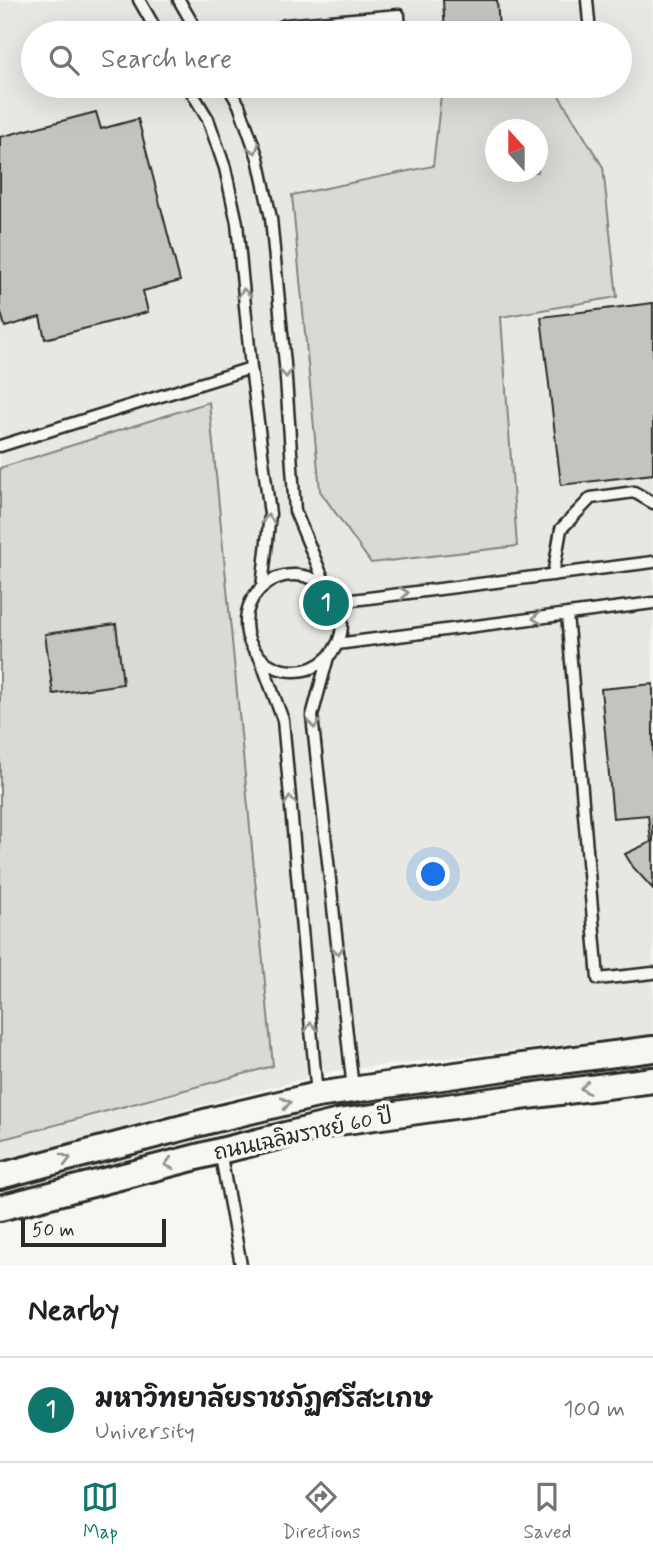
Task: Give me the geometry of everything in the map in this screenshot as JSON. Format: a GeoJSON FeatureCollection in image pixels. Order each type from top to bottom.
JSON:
{"type":"FeatureCollection","features":[{"type":"Feature","properties":{"kind":"street","name":"ถนนเฉลิมราชย์ 60 ปี"},"geometry":{"type":"LineString","coordinates":[[0,1176],[317,1095],[491,1069],[653,1049]]}},
{"type":"Feature","properties":{"kind":"street","name":"ถนนเฉลิมราชย์ 60 ปี"},"geometry":{"type":"LineString","coordinates":[[0,1208],[339,1122],[653,1080]]}},
{"type":"Feature","properties":{"kind":"lane"},"geometry":{"type":"LineString","coordinates":[[139,0],[151,21]]}},
{"type":"Feature","properties":{"kind":"lane"},"geometry":{"type":"LineString","coordinates":[[179,0],[191,21]]}},
{"type":"Feature","properties":{"kind":"lane"},"geometry":{"type":"LineString","coordinates":[[587,0],[589,21]]}},
{"type":"Feature","properties":{"kind":"lane"},"geometry":{"type":"LineString","coordinates":[[331,21],[399,15],[399,21]]}},
{"type":"Feature","properties":{"kind":"lane"},"geometry":{"type":"LineString","coordinates":[[195,98],[208,119],[225,168],[237,223],[251,368],[270,514],[262,587]]}},
{"type":"Feature","properties":{"kind":"lane"},"geometry":{"type":"LineString","coordinates":[[235,98],[258,158],[271,218],[295,511],[327,588],[337,601],[341,613],[341,630],[337,644],[328,657],[312,716],[353,1089]]}},
{"type":"Feature","properties":{"kind":"lane"},"geometry":{"type":"LineString","coordinates":[[0,446],[251,368]]}},
{"type":"Feature","properties":{"kind":"lane"},"geometry":{"type":"LineString","coordinates":[[553,575],[561,529],[591,498],[634,492],[653,503]]}},
{"type":"Feature","properties":{"kind":"lane"},"geometry":{"type":"LineString","coordinates":[[337,601],[653,562]]}},
{"type":"Feature","properties":{"kind":"lane"},"geometry":{"type":"LineString","coordinates":[[327,588],[300,576],[283,576],[262,587],[252,600],[246,615],[246,632],[250,645],[260,658],[284,670],[301,671],[314,667],[328,657]]}},
{"type":"Feature","properties":{"kind":"lane"},"geometry":{"type":"LineString","coordinates":[[337,644],[653,603]]}},
{"type":"Feature","properties":{"kind":"lane"},"geometry":{"type":"LineString","coordinates":[[567,614],[598,979],[653,973]]}},
{"type":"Feature","properties":{"kind":"lane"},"geometry":{"type":"LineString","coordinates":[[260,658],[283,720],[317,1095]]}},
{"type":"Feature","properties":{"kind":"lane"},"geometry":{"type":"LineString","coordinates":[[219,1151],[241,1265]]}},
{"type":"Feature","properties":{"kind":"shaded area"},"geometry":{"type":"Polygon","coordinates":[[[0,0],[653,0],[653,1034],[334,1071],[179,1111],[0,1162],[0,0]]]}},
{"type":"Feature","properties":{"kind":"shaded area"},"geometry":{"type":"Polygon","coordinates":[[[441,98],[560,98],[603,167],[617,297],[501,317],[517,546],[371,563],[320,491],[292,195],[433,166],[441,98]]]}},
{"type":"Feature","properties":{"kind":"shaded area"},"geometry":{"type":"Polygon","coordinates":[[[209,402],[273,1066],[0,1140],[0,468],[209,402]]]}},
{"type":"Feature","properties":{"kind":"building"},"geometry":{"type":"Polygon","coordinates":[[[443,0],[497,0],[498,21],[444,21],[443,0]]]}},
{"type":"Feature","properties":{"kind":"building"},"geometry":{"type":"Polygon","coordinates":[[[96,112],[101,129],[138,119],[180,281],[143,291],[148,312],[45,339],[40,317],[5,327],[0,309],[0,137],[96,112]]]}},
{"type":"Feature","properties":{"kind":"building"},"geometry":{"type":"Polygon","coordinates":[[[653,303],[653,474],[561,485],[541,317],[653,303]]]}},
{"type":"Feature","properties":{"kind":"building"},"geometry":{"type":"Polygon","coordinates":[[[116,624],[123,684],[53,694],[45,634],[116,624]]]}},
{"type":"Feature","properties":{"kind":"building"},"geometry":{"type":"Polygon","coordinates":[[[653,684],[653,889],[625,854],[651,842],[648,815],[613,818],[601,689],[653,684]]]}},
{"type":"Feature","properties":{"kind":"place","name":"มหาวิทยาลัยราชภัฏศรีสะเกษ"},"geometry":{"type":"Point","coordinates":[326,603]}}]}
